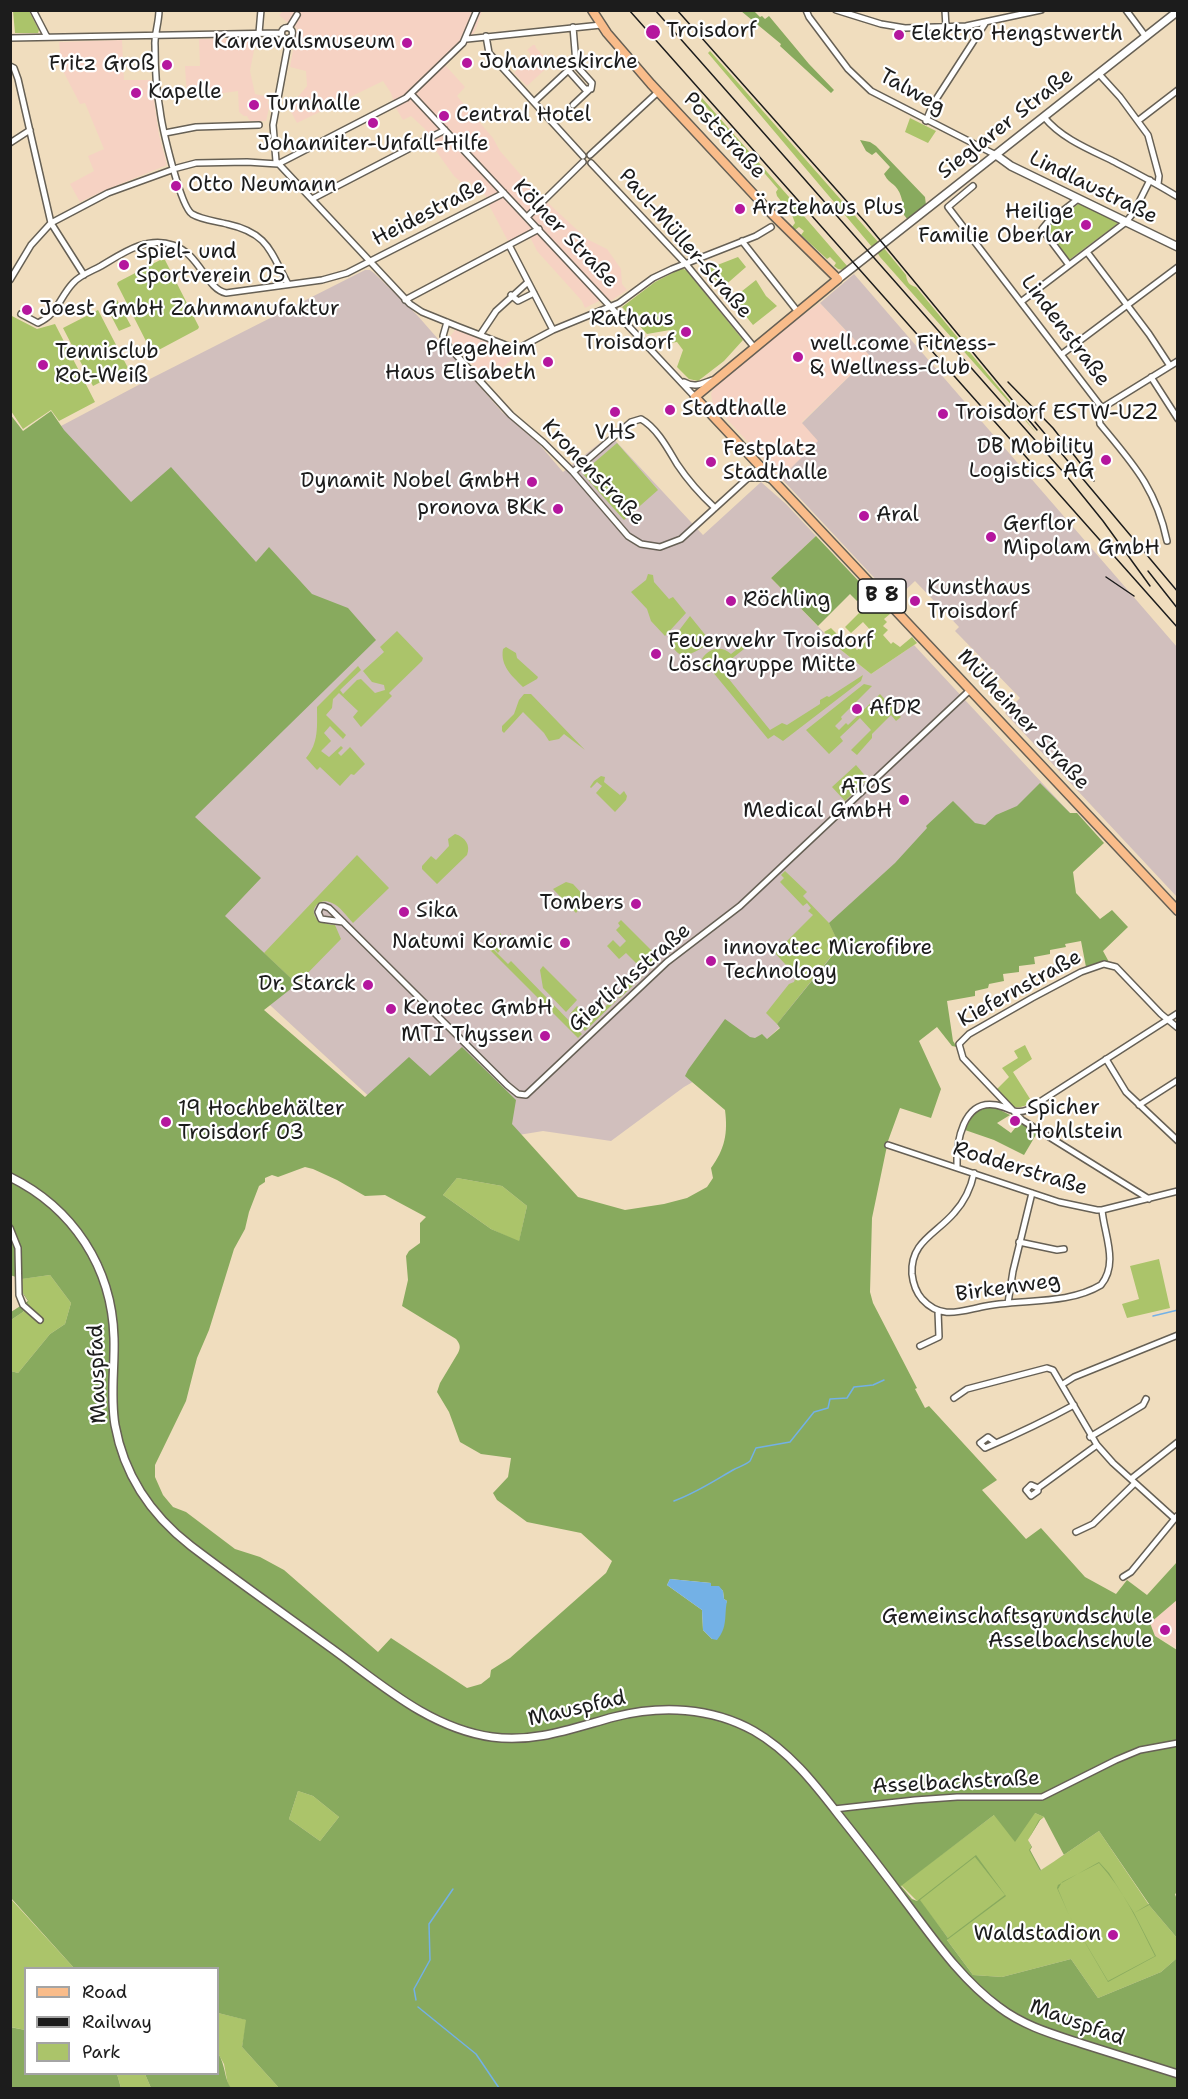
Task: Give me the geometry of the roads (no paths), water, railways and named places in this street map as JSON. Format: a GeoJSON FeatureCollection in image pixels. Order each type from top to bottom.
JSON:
{"type":"FeatureCollection","features":[{"type":"Feature","properties":{"kind":"main road","name":"Poststraße"},"geometry":{"type":"LineString","coordinates":[[592,10],[601,25],[658,92],[772,214],[838,279]]}},
{"type":"Feature","properties":{"kind":"main road","name":"Sieglarer Straße"},"geometry":{"type":"LineString","coordinates":[[695,397],[838,279]]}},
{"type":"Feature","properties":{"kind":"main road"},"geometry":{"type":"LineString","coordinates":[[713,381],[705,397],[714,417]]}},
{"type":"Feature","properties":{"kind":"main road","name":"Mülheimer Straße"},"geometry":{"type":"LineString","coordinates":[[695,397],[1178,911]]}},
{"type":"Feature","properties":{"kind":"street"},"geometry":{"type":"LineString","coordinates":[[33,10],[47,37]]}},
{"type":"Feature","properties":{"kind":"street"},"geometry":{"type":"LineString","coordinates":[[159,10],[154,44],[160,111],[174,169],[188,210],[200,217],[243,227],[256,234],[267,245],[288,284]]}},
{"type":"Feature","properties":{"kind":"street"},"geometry":{"type":"LineString","coordinates":[[260,33],[261,10]]}},
{"type":"Feature","properties":{"kind":"street"},"geometry":{"type":"LineString","coordinates":[[10,279],[31,245],[51,223],[108,193],[174,169],[206,163],[278,164],[411,94],[466,39],[477,10]]}},
{"type":"Feature","properties":{"kind":"street","name":"Talweg"},"geometry":{"type":"LineString","coordinates":[[806,10],[848,69],[866,86],[882,98],[996,155]]}},
{"type":"Feature","properties":{"kind":"street"},"geometry":{"type":"LineString","coordinates":[[836,10],[895,27],[946,27],[986,22],[1041,10]]}},
{"type":"Feature","properties":{"kind":"street"},"geometry":{"type":"LineString","coordinates":[[945,10],[946,27]]}},
{"type":"Feature","properties":{"kind":"street"},"geometry":{"type":"LineString","coordinates":[[1126,10],[1146,37]]}},
{"type":"Feature","properties":{"kind":"street","name":"Sieglarer Straße"},"geometry":{"type":"LineString","coordinates":[[838,279],[1178,11]]}},
{"type":"Feature","properties":{"kind":"street"},"geometry":{"type":"LineString","coordinates":[[281,33],[283,29],[289,28],[297,15]]}},
{"type":"Feature","properties":{"kind":"street"},"geometry":{"type":"LineString","coordinates":[[926,121],[933,104],[986,22]]}},
{"type":"Feature","properties":{"kind":"street"},"geometry":{"type":"LineString","coordinates":[[466,39],[601,25]]}},
{"type":"Feature","properties":{"kind":"street"},"geometry":{"type":"LineString","coordinates":[[573,27],[575,64],[592,83],[592,88],[573,105]]}},
{"type":"Feature","properties":{"kind":"street"},"geometry":{"type":"LineString","coordinates":[[289,28],[292,34],[289,39],[273,125],[274,157],[405,300],[422,312],[517,348],[553,330],[612,307],[653,278],[771,227]]}},
{"type":"Feature","properties":{"kind":"street"},"geometry":{"type":"LineString","coordinates":[[10,38],[281,33]]}},
{"type":"Feature","properties":{"kind":"street"},"geometry":{"type":"LineString","coordinates":[[281,33],[284,39],[289,39]]}},
{"type":"Feature","properties":{"kind":"street"},"geometry":{"type":"LineString","coordinates":[[486,36],[489,53],[587,164],[591,163],[590,155]]}},
{"type":"Feature","properties":{"kind":"street"},"geometry":{"type":"LineString","coordinates":[[534,102],[575,64]]}},
{"type":"Feature","properties":{"kind":"street"},"geometry":{"type":"LineString","coordinates":[[10,66],[16,73],[51,223],[84,275],[74,282],[49,318],[38,323],[21,314]]}},
{"type":"Feature","properties":{"kind":"street"},"geometry":{"type":"LineString","coordinates":[[568,70],[585,89],[589,90]]}},
{"type":"Feature","properties":{"kind":"street"},"geometry":{"type":"LineString","coordinates":[[1099,74],[1146,129],[1160,176],[1158,184]]}},
{"type":"Feature","properties":{"kind":"street"},"geometry":{"type":"LineString","coordinates":[[1139,120],[1178,90]]}},
{"type":"Feature","properties":{"kind":"street"},"geometry":{"type":"LineString","coordinates":[[527,217],[587,154],[590,155],[658,92]]}},
{"type":"Feature","properties":{"kind":"street","name":"Kölner Straße"},"geometry":{"type":"LineString","coordinates":[[411,94],[695,397]]}},
{"type":"Feature","properties":{"kind":"street"},"geometry":{"type":"LineString","coordinates":[[1044,117],[1051,126],[1078,144],[1158,184],[1178,197]]}},
{"type":"Feature","properties":{"kind":"street"},"geometry":{"type":"LineString","coordinates":[[165,133],[196,127],[259,125]]}},
{"type":"Feature","properties":{"kind":"street"},"geometry":{"type":"LineString","coordinates":[[10,143],[30,130]]}},
{"type":"Feature","properties":{"kind":"street"},"geometry":{"type":"LineString","coordinates":[[312,199],[445,130]]}},
{"type":"Feature","properties":{"kind":"street","name":"Lindlaustraße"},"geometry":{"type":"LineString","coordinates":[[996,155],[1011,166],[1178,247]]}},
{"type":"Feature","properties":{"kind":"street","name":"Paul-Müller-Straße"},"geometry":{"type":"LineString","coordinates":[[591,163],[685,263],[754,347]]}},
{"type":"Feature","properties":{"kind":"street"},"geometry":{"type":"LineString","coordinates":[[1022,301],[1126,222],[1134,212],[1150,180]]}},
{"type":"Feature","properties":{"kind":"street","name":"Lindenstraße"},"geometry":{"type":"LineString","coordinates":[[973,186],[948,207],[1102,408],[1099,417],[1100,424],[1149,487],[1162,515],[1167,541]]}},
{"type":"Feature","properties":{"kind":"street","name":"Heidestraße"},"geometry":{"type":"LineString","coordinates":[[84,275],[138,246],[162,243],[175,245],[189,255],[200,265],[216,289],[222,292],[237,292],[331,278],[370,262],[504,193]]}},
{"type":"Feature","properties":{"kind":"street"},"geometry":{"type":"LineString","coordinates":[[1069,266],[1042,229],[1078,199]]}},
{"type":"Feature","properties":{"kind":"street"},"geometry":{"type":"LineString","coordinates":[[405,300],[539,229]]}},
{"type":"Feature","properties":{"kind":"street"},"geometry":{"type":"LineString","coordinates":[[742,241],[798,312]]}},
{"type":"Feature","properties":{"kind":"street"},"geometry":{"type":"LineString","coordinates":[[509,245],[553,330]]}},
{"type":"Feature","properties":{"kind":"street"},"geometry":{"type":"LineString","coordinates":[[1087,252],[1170,366]]}},
{"type":"Feature","properties":{"kind":"street"},"geometry":{"type":"LineString","coordinates":[[1062,354],[1178,267]]}},
{"type":"Feature","properties":{"kind":"street"},"geometry":{"type":"LineString","coordinates":[[480,335],[490,318],[528,282]]}},
{"type":"Feature","properties":{"kind":"street"},"geometry":{"type":"LineString","coordinates":[[512,295],[518,301],[534,293]]}},
{"type":"Feature","properties":{"kind":"street","name":"Kronenstraße"},"geometry":{"type":"LineString","coordinates":[[447,322],[443,336],[451,349],[511,415],[540,439],[573,472],[628,536],[645,545],[660,547],[676,542],[760,466]]}},
{"type":"Feature","properties":{"kind":"street"},"geometry":{"type":"LineString","coordinates":[[1102,408],[1178,361]]}},
{"type":"Feature","properties":{"kind":"street"},"geometry":{"type":"LineString","coordinates":[[1151,377],[1178,419]]}},
{"type":"Feature","properties":{"kind":"street"},"geometry":{"type":"LineString","coordinates":[[680,380],[693,386],[713,381]]}},
{"type":"Feature","properties":{"kind":"street"},"geometry":{"type":"LineString","coordinates":[[573,472],[634,420],[641,419],[673,454],[677,465],[715,508]]}},
{"type":"Feature","properties":{"kind":"street"},"geometry":{"type":"LineString","coordinates":[[749,478],[766,478],[774,482]]}},
{"type":"Feature","properties":{"kind":"street","name":"Gierlichsstraße"},"geometry":{"type":"LineString","coordinates":[[343,922],[507,1085],[518,1094],[525,1095],[667,962],[740,906],[970,690]]}},
{"type":"Feature","properties":{"kind":"street","name":"Kiefernstraße"},"geometry":{"type":"LineString","coordinates":[[1016,1113],[963,1058],[959,1044],[969,1034],[1056,984],[1104,964],[1116,968],[1168,1019]]}},
{"type":"Feature","properties":{"kind":"street"},"geometry":{"type":"LineString","coordinates":[[1016,1113],[1027,1110],[1178,1013]]}},
{"type":"Feature","properties":{"kind":"street"},"geometry":{"type":"LineString","coordinates":[[1168,1019],[1178,1028]]}},
{"type":"Feature","properties":{"kind":"street"},"geometry":{"type":"LineString","coordinates":[[1106,1059],[1126,1092],[1178,1141]]}},
{"type":"Feature","properties":{"kind":"street"},"geometry":{"type":"LineString","coordinates":[[1139,1105],[1178,1080]]}},
{"type":"Feature","properties":{"kind":"street"},"geometry":{"type":"LineString","coordinates":[[957,1167],[962,1130],[971,1112],[990,1104],[1002,1106],[1016,1113],[1022,1120],[1149,1199]]}},
{"type":"Feature","properties":{"kind":"street","name":"Rodderstraße"},"geometry":{"type":"LineString","coordinates":[[888,1145],[1059,1202],[1102,1210],[1178,1191]]}},
{"type":"Feature","properties":{"kind":"street","name":"Birkenweg"},"geometry":{"type":"LineString","coordinates":[[974,1173],[969,1191],[962,1202],[953,1214],[922,1242],[914,1258],[912,1276],[918,1294],[928,1305],[938,1311],[953,1314],[990,1305],[1073,1295],[1101,1285],[1109,1271],[1110,1257],[1102,1210]]}},
{"type":"Feature","properties":{"kind":"street","name":"Mauspfad"},"geometry":{"type":"LineString","coordinates":[[10,1177],[40,1194],[59,1210],[79,1232],[96,1261],[108,1291],[114,1325],[115,1423],[125,1461],[143,1497],[158,1517],[190,1546],[413,1707],[446,1725],[490,1737],[525,1739],[552,1735],[645,1711],[677,1710],[704,1713],[746,1727],[776,1745],[797,1764],[950,1960],[989,2000],[1018,2020],[1042,2030],[1178,2074]]}},
{"type":"Feature","properties":{"kind":"street"},"geometry":{"type":"LineString","coordinates":[[1008,1303],[1032,1193]]}},
{"type":"Feature","properties":{"kind":"street"},"geometry":{"type":"LineString","coordinates":[[10,1228],[18,1248],[19,1295],[23,1305],[40,1320]]}},
{"type":"Feature","properties":{"kind":"street"},"geometry":{"type":"LineString","coordinates":[[1020,1242],[1057,1250],[1064,1249]]}},
{"type":"Feature","properties":{"kind":"street"},"geometry":{"type":"LineString","coordinates":[[920,1346],[939,1337],[938,1311]]}},
{"type":"Feature","properties":{"kind":"street"},"geometry":{"type":"LineString","coordinates":[[1063,1384],[1074,1377],[1178,1335]]}},
{"type":"Feature","properties":{"kind":"street"},"geometry":{"type":"LineString","coordinates":[[954,1398],[967,1389],[1047,1368],[1054,1371],[1090,1437],[1133,1481],[1176,1517],[1131,1572],[1123,1577]]}},
{"type":"Feature","properties":{"kind":"street"},"geometry":{"type":"LineString","coordinates":[[1090,1437],[1143,1405],[1146,1399]]}},
{"type":"Feature","properties":{"kind":"street"},"geometry":{"type":"LineString","coordinates":[[996,1443],[1030,1429],[1074,1405]]}},
{"type":"Feature","properties":{"kind":"street"},"geometry":{"type":"LineString","coordinates":[[1076,1532],[1093,1524],[1133,1481],[1178,1442]]}},
{"type":"Feature","properties":{"kind":"street"},"geometry":{"type":"LineString","coordinates":[[1038,1488],[1097,1445]]}},
{"type":"Feature","properties":{"kind":"street","name":"Asselbachstraße"},"geometry":{"type":"LineString","coordinates":[[834,1809],[957,1797],[1042,1797],[1140,1750],[1178,1743]]}},
{"type":"Feature","properties":{"kind":"water"},"geometry":{"type":"Polygon","coordinates":[[[670,1579],[711,1583],[711,1586],[719,1586],[723,1591],[724,1599],[727,1601],[725,1621],[723,1631],[717,1640],[712,1639],[703,1630],[702,1610],[667,1585],[670,1579]]]}},
{"type":"Feature","properties":{"kind":"waterway"},"geometry":{"type":"LineString","coordinates":[[1153,1316],[1178,1310]]}},
{"type":"Feature","properties":{"kind":"waterway"},"geometry":{"type":"LineString","coordinates":[[674,1501],[697,1491],[750,1461],[756,1448],[790,1442],[814,1412],[828,1408],[830,1399],[847,1398],[854,1387],[873,1385],[884,1380]]}},
{"type":"Feature","properties":{"kind":"waterway"},"geometry":{"type":"LineString","coordinates":[[416,2000],[414,1989],[430,1960],[429,1924],[453,1889]]}},
{"type":"Feature","properties":{"kind":"waterway"},"geometry":{"type":"LineString","coordinates":[[418,2007],[476,2054],[499,2088]]}},
{"type":"Feature","properties":{"kind":"railway"},"geometry":{"type":"LineString","coordinates":[[629,10],[1178,628]]}},
{"type":"Feature","properties":{"kind":"railway"},"geometry":{"type":"LineString","coordinates":[[655,10],[1065,474],[1103,521],[1150,586]]}},
{"type":"Feature","properties":{"kind":"railway"},"geometry":{"type":"LineString","coordinates":[[677,10],[866,223],[1037,430]]}},
{"type":"Feature","properties":{"kind":"railway"},"geometry":{"type":"LineString","coordinates":[[1008,382],[1053,428],[1094,481]]}},
{"type":"Feature","properties":{"kind":"railway"},"geometry":{"type":"LineString","coordinates":[[1035,422],[1178,592]]}},
{"type":"Feature","properties":{"kind":"railway"},"geometry":{"type":"LineString","coordinates":[[1148,571],[1178,609]]}},
{"type":"Feature","properties":{"kind":"railway"},"geometry":{"type":"LineString","coordinates":[[1106,577],[1134,596]]}},
{"type":"Feature","properties":{"kind":"place","name":"Troisdorf"},"geometry":{"type":"Point","coordinates":[653,32]}},
{"type":"Feature","properties":{"kind":"place","name":"Elektro Hengstwerth"},"geometry":{"type":"Point","coordinates":[899,35]}},
{"type":"Feature","properties":{"kind":"place","name":"Karnevalsmuseum"},"geometry":{"type":"Point","coordinates":[407,43]}},
{"type":"Feature","properties":{"kind":"place","name":"Johanneskirche"},"geometry":{"type":"Point","coordinates":[467,63]}},
{"type":"Feature","properties":{"kind":"place","name":"Fritz Groß"},"geometry":{"type":"Point","coordinates":[167,65]}},
{"type":"Feature","properties":{"kind":"place","name":"Kapelle"},"geometry":{"type":"Point","coordinates":[136,93]}},
{"type":"Feature","properties":{"kind":"place","name":"Turnhalle"},"geometry":{"type":"Point","coordinates":[254,105]}},
{"type":"Feature","properties":{"kind":"place","name":"Central Hotel"},"geometry":{"type":"Point","coordinates":[444,116]}},
{"type":"Feature","properties":{"kind":"place","name":"Johanniter-Unfall-Hilfe"},"geometry":{"type":"Point","coordinates":[373,123]}},
{"type":"Feature","properties":{"kind":"place","name":"Otto Neumann"},"geometry":{"type":"Point","coordinates":[176,186]}},
{"type":"Feature","properties":{"kind":"place","name":"Ärztehaus Plus"},"geometry":{"type":"Point","coordinates":[740,209]}},
{"type":"Feature","properties":{"kind":"place","name":"Heilige Familie Oberlar"},"geometry":{"type":"Point","coordinates":[1086,225]}},
{"type":"Feature","properties":{"kind":"place","name":"Spiel- und Sportverein 05"},"geometry":{"type":"Point","coordinates":[124,265]}},
{"type":"Feature","properties":{"kind":"place","name":"Joest GmbH Zahnmanufaktur"},"geometry":{"type":"Point","coordinates":[27,310]}},
{"type":"Feature","properties":{"kind":"place","name":"Rathaus Troisdorf"},"geometry":{"type":"Point","coordinates":[686,332]}},
{"type":"Feature","properties":{"kind":"place","name":"well.come Fitness- & Wellness-Club"},"geometry":{"type":"Point","coordinates":[798,357]}},
{"type":"Feature","properties":{"kind":"place","name":"Pflegeheim Haus Elisabeth"},"geometry":{"type":"Point","coordinates":[548,362]}},
{"type":"Feature","properties":{"kind":"place","name":"Tennisclub Rot-Weiß"},"geometry":{"type":"Point","coordinates":[43,365]}},
{"type":"Feature","properties":{"kind":"place","name":"Stadthalle"},"geometry":{"type":"Point","coordinates":[670,410]}},
{"type":"Feature","properties":{"kind":"place","name":"VHS"},"geometry":{"type":"Point","coordinates":[615,412]}},
{"type":"Feature","properties":{"kind":"place","name":"Troisdorf ESTW-UZ2"},"geometry":{"type":"Point","coordinates":[943,414]}},
{"type":"Feature","properties":{"kind":"place","name":"DB Mobility Logistics AG"},"geometry":{"type":"Point","coordinates":[1106,460]}},
{"type":"Feature","properties":{"kind":"place","name":"Festplatz Stadthalle"},"geometry":{"type":"Point","coordinates":[711,462]}},
{"type":"Feature","properties":{"kind":"place","name":"Dynamit Nobel GmbH"},"geometry":{"type":"Point","coordinates":[532,482]}},
{"type":"Feature","properties":{"kind":"place","name":"pronova BKK"},"geometry":{"type":"Point","coordinates":[558,509]}},
{"type":"Feature","properties":{"kind":"place","name":"Aral"},"geometry":{"type":"Point","coordinates":[864,516]}},
{"type":"Feature","properties":{"kind":"place","name":"Gerflor Mipolam GmbH"},"geometry":{"type":"Point","coordinates":[991,537]}},
{"type":"Feature","properties":{"kind":"place","name":"Röchling"},"geometry":{"type":"Point","coordinates":[731,601]}},
{"type":"Feature","properties":{"kind":"place","name":"Kunsthaus Troisdorf"},"geometry":{"type":"Point","coordinates":[915,601]}},
{"type":"Feature","properties":{"kind":"place","name":"Feuerwehr Troisdorf Löschgruppe Mitte"},"geometry":{"type":"Point","coordinates":[656,654]}},
{"type":"Feature","properties":{"kind":"place","name":"AfDR"},"geometry":{"type":"Point","coordinates":[857,709]}},
{"type":"Feature","properties":{"kind":"place","name":"ATOS Medical GmbH"},"geometry":{"type":"Point","coordinates":[904,800]}},
{"type":"Feature","properties":{"kind":"place","name":"Tombers"},"geometry":{"type":"Point","coordinates":[636,904]}},
{"type":"Feature","properties":{"kind":"place","name":"Sika"},"geometry":{"type":"Point","coordinates":[404,912]}},
{"type":"Feature","properties":{"kind":"place","name":"Natumi Koramic"},"geometry":{"type":"Point","coordinates":[565,943]}},
{"type":"Feature","properties":{"kind":"place","name":"innovatec Microfibre Technology"},"geometry":{"type":"Point","coordinates":[711,961]}},
{"type":"Feature","properties":{"kind":"place","name":"Dr. Starck"},"geometry":{"type":"Point","coordinates":[368,985]}},
{"type":"Feature","properties":{"kind":"place","name":"Kenotec GmbH"},"geometry":{"type":"Point","coordinates":[391,1009]}},
{"type":"Feature","properties":{"kind":"place","name":"MTI Thyssen"},"geometry":{"type":"Point","coordinates":[545,1036]}},
{"type":"Feature","properties":{"kind":"place","name":"Spicher Hohlstein"},"geometry":{"type":"Point","coordinates":[1015,1121]}},
{"type":"Feature","properties":{"kind":"place","name":"19 Hochbehälter Troisdorf 03"},"geometry":{"type":"Point","coordinates":[166,1122]}},
{"type":"Feature","properties":{"kind":"place","name":"Gemeinschaftsgrundschule Asselbachschule"},"geometry":{"type":"Point","coordinates":[1165,1630]}},
{"type":"Feature","properties":{"kind":"place","name":"Waldstadion"},"geometry":{"type":"Point","coordinates":[1113,1935]}}]}
